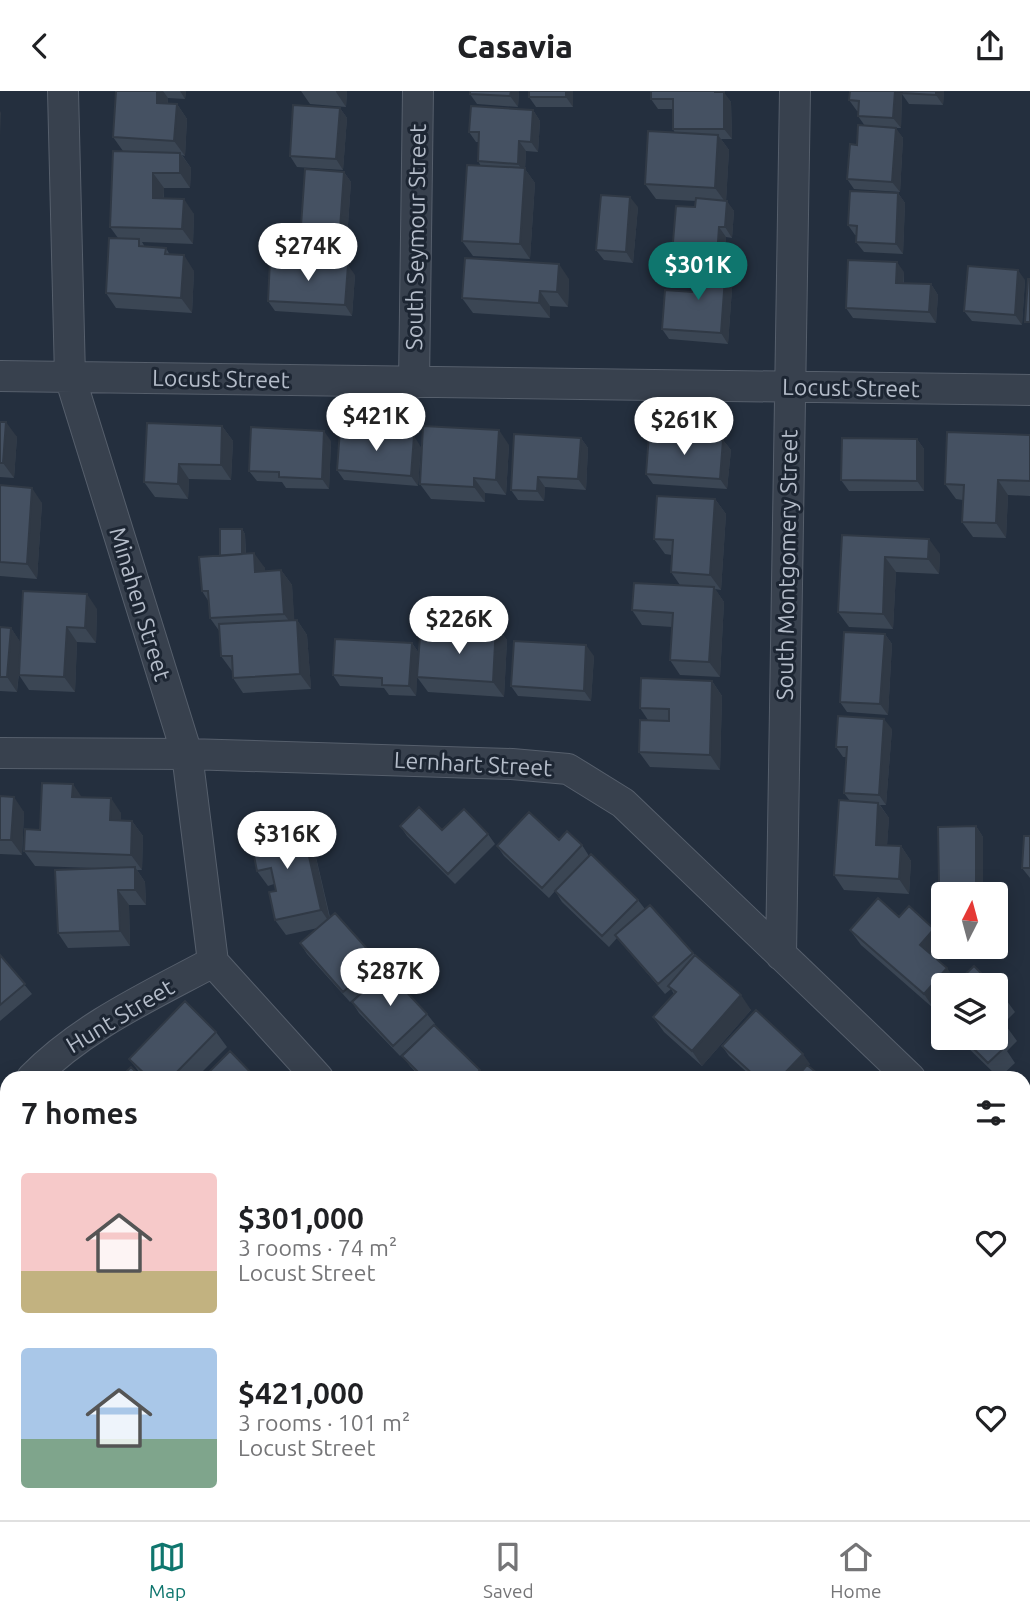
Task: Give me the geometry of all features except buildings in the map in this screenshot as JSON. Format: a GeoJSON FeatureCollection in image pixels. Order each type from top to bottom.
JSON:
{"type":"FeatureCollection","features":[{"type":"Feature","properties":{"kind":"street","name":"Minahen Street"},"geometry":{"type":"LineString","coordinates":[[63,91],[70,377],[187,754],[213,962]]}},
{"type":"Feature","properties":{"kind":"street","name":"South Seymour Street"},"geometry":{"type":"LineString","coordinates":[[414,383],[418,91]]}},
{"type":"Feature","properties":{"kind":"street","name":"South Montgomery Street"},"geometry":{"type":"LineString","coordinates":[[781,955],[795,91]]}},
{"type":"Feature","properties":{"kind":"street","name":"Locust Street"},"geometry":{"type":"LineString","coordinates":[[0,376],[1030,390]]}},
{"type":"Feature","properties":{"kind":"street","name":"Lernhart Street"},"geometry":{"type":"LineString","coordinates":[[0,753],[187,754],[512,764],[568,769],[623,803],[903,1071]]}},
{"type":"Feature","properties":{"kind":"street","name":"Hunt Street"},"geometry":{"type":"LineString","coordinates":[[39,1071],[56,1054],[105,1021],[213,962]]}},
{"type":"Feature","properties":{"kind":"street"},"geometry":{"type":"LineString","coordinates":[[213,962],[312,1071]]}}]}
